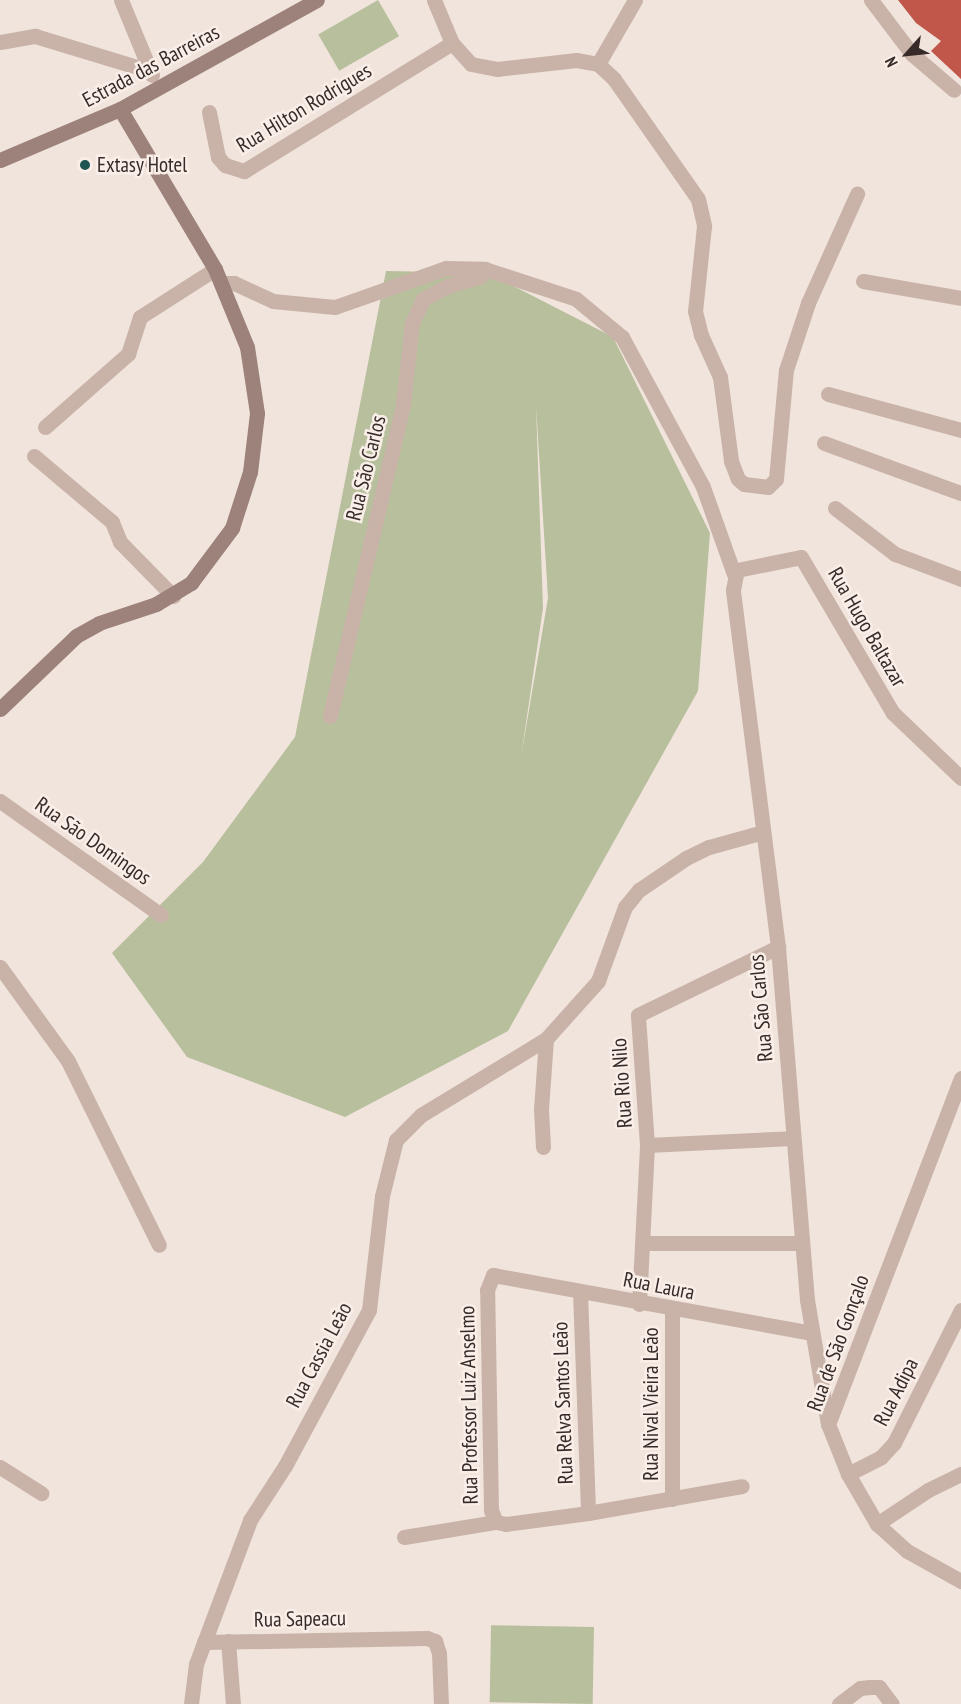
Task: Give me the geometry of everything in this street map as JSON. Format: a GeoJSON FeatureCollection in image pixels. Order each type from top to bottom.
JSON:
{"type":"FeatureCollection","features":[{"type":"Feature","properties":{"kind":"street"},"geometry":{"type":"LineString","coordinates":[[121,0],[159,88]]}},
{"type":"Feature","properties":{"kind":"street","name":"Estrada das Barreiras"},"geometry":{"type":"LineString","coordinates":[[0,160],[120,109],[317,0]]}},
{"type":"Feature","properties":{"kind":"street"},"geometry":{"type":"LineString","coordinates":[[434,0],[452,43],[471,64],[484,68],[576,60],[598,64],[614,79],[702,209],[704,226],[695,311],[700,335],[720,377],[731,455],[738,479],[744,484],[768,487],[776,479],[786,370],[808,303],[857,194]]}},
{"type":"Feature","properties":{"kind":"street"},"geometry":{"type":"LineString","coordinates":[[598,64],[635,0]]}},
{"type":"Feature","properties":{"kind":"street"},"geometry":{"type":"LineString","coordinates":[[871,0],[912,54],[954,90]]}},
{"type":"Feature","properties":{"kind":"street"},"geometry":{"type":"LineString","coordinates":[[0,42],[43,38],[150,71]]}},
{"type":"Feature","properties":{"kind":"street","name":"Rua Hilton Rodrigues"},"geometry":{"type":"LineString","coordinates":[[209,112],[218,157],[235,170],[244,171],[452,43]]}},
{"type":"Feature","properties":{"kind":"street"},"geometry":{"type":"LineString","coordinates":[[0,709],[76,636],[173,596],[204,570],[219,549],[243,500],[250,472],[257,413],[247,347],[218,276],[120,109]]}},
{"type":"Feature","properties":{"kind":"street"},"geometry":{"type":"LineString","coordinates":[[218,276],[273,301],[335,307],[446,268],[485,269],[576,298],[622,337],[703,487],[734,574]]}},
{"type":"Feature","properties":{"kind":"street","name":"Rua São Carlos"},"geometry":{"type":"LineString","coordinates":[[330,716],[403,404],[412,323],[423,299],[447,286],[481,276],[485,269]]}},
{"type":"Feature","properties":{"kind":"street"},"geometry":{"type":"LineString","coordinates":[[45,428],[128,354],[140,316],[218,276]]}},
{"type":"Feature","properties":{"kind":"street"},"geometry":{"type":"LineString","coordinates":[[863,281],[961,298]]}},
{"type":"Feature","properties":{"kind":"street"},"geometry":{"type":"LineString","coordinates":[[828,394],[961,430]]}},
{"type":"Feature","properties":{"kind":"street"},"geometry":{"type":"LineString","coordinates":[[824,443],[961,493]]}},
{"type":"Feature","properties":{"kind":"street"},"geometry":{"type":"LineString","coordinates":[[34,456],[112,522],[120,542],[173,596]]}},
{"type":"Feature","properties":{"kind":"street"},"geometry":{"type":"LineString","coordinates":[[835,508],[895,554],[961,579]]}},
{"type":"Feature","properties":{"kind":"street","name":"Rua Hugo Baltazar"},"geometry":{"type":"LineString","coordinates":[[734,574],[743,568],[801,557],[893,713],[961,778]]}},
{"type":"Feature","properties":{"kind":"street","name":"Rua São Carlos"},"geometry":{"type":"LineString","coordinates":[[734,574],[733,590],[778,947],[801,1243],[811,1333],[828,1424]]}},
{"type":"Feature","properties":{"kind":"street","name":"Rua São Domingos"},"geometry":{"type":"LineString","coordinates":[[0,801],[161,915]]}},
{"type":"Feature","properties":{"kind":"street","name":"Rua Cassia Leão"},"geometry":{"type":"LineString","coordinates":[[191,1704],[196,1664],[224,1582],[250,1520],[285,1466],[369,1310],[382,1196],[396,1140],[421,1115],[546,1039],[598,981],[615,927],[639,890],[660,874],[709,847],[763,832]]}},
{"type":"Feature","properties":{"kind":"street","name":"Rua Rio Nilo"},"geometry":{"type":"LineString","coordinates":[[639,1304],[647,1145],[638,1015],[778,947]]}},
{"type":"Feature","properties":{"kind":"street"},"geometry":{"type":"LineString","coordinates":[[0,967],[68,1061],[159,1245]]}},
{"type":"Feature","properties":{"kind":"street"},"geometry":{"type":"LineString","coordinates":[[543,1147],[542,1073],[546,1039]]}},
{"type":"Feature","properties":{"kind":"street","name":"Rua de São Gonçalo"},"geometry":{"type":"LineString","coordinates":[[961,1078],[828,1424],[848,1474],[877,1524],[907,1551],[961,1581]]}},
{"type":"Feature","properties":{"kind":"street"},"geometry":{"type":"LineString","coordinates":[[647,1145],[793,1138]]}},
{"type":"Feature","properties":{"kind":"street"},"geometry":{"type":"LineString","coordinates":[[643,1243],[801,1243]]}},
{"type":"Feature","properties":{"kind":"street","name":"Rua Laura"},"geometry":{"type":"LineString","coordinates":[[500,1274],[639,1304],[811,1333]]}},
{"type":"Feature","properties":{"kind":"street","name":"Rua Professor Luiz Anselmo"},"geometry":{"type":"LineString","coordinates":[[500,1274],[490,1276],[487,1290],[491,1510],[496,1522],[506,1524],[588,1513]]}},
{"type":"Feature","properties":{"kind":"street","name":"Rua Relva Santos Leão"},"geometry":{"type":"LineString","coordinates":[[580,1292],[588,1513]]}},
{"type":"Feature","properties":{"kind":"street","name":"Rua Nival Vieira Leão"},"geometry":{"type":"LineString","coordinates":[[672,1310],[672,1499]]}},
{"type":"Feature","properties":{"kind":"street","name":"Rua Adipa"},"geometry":{"type":"LineString","coordinates":[[848,1474],[881,1457],[894,1443],[961,1310]]}},
{"type":"Feature","properties":{"kind":"street"},"geometry":{"type":"LineString","coordinates":[[0,1467],[41,1493]]}},
{"type":"Feature","properties":{"kind":"street"},"geometry":{"type":"LineString","coordinates":[[877,1524],[928,1490],[961,1474]]}},
{"type":"Feature","properties":{"kind":"street","name":"Rua Nival Vieira Leão"},"geometry":{"type":"LineString","coordinates":[[588,1513],[742,1486]]}},
{"type":"Feature","properties":{"kind":"street"},"geometry":{"type":"LineString","coordinates":[[404,1537],[496,1522]]}},
{"type":"Feature","properties":{"kind":"street","name":"Rua Sapeacu"},"geometry":{"type":"LineString","coordinates":[[233,1704],[228,1641],[420,1637],[435,1641],[441,1704]]}},
{"type":"Feature","properties":{"kind":"street"},"geometry":{"type":"LineString","coordinates":[[204,1642],[228,1641]]}},
{"type":"Feature","properties":{"kind":"street"},"geometry":{"type":"LineString","coordinates":[[839,1704],[860,1688],[879,1687],[892,1704]]}},
{"type":"Feature","properties":{"kind":"green space"},"geometry":{"type":"Polygon","coordinates":[[[378,0],[399,36],[339,71],[318,34],[378,0]]]}},
{"type":"Feature","properties":{"kind":"green space"},"geometry":{"type":"Polygon","coordinates":[[[386,271],[488,273],[613,337],[710,533],[698,691],[508,1031],[345,1117],[187,1057],[112,953],[203,862],[295,737],[386,271]],[[536,406],[543,608],[521,757],[548,598],[536,406]]]}},
{"type":"Feature","properties":{"kind":"green space"},"geometry":{"type":"Polygon","coordinates":[[[491,1625],[594,1627],[593,1704],[490,1702],[491,1625]]]}},
{"type":"Feature","properties":{"kind":"building"},"geometry":{"type":"Polygon","coordinates":[[[898,0],[961,0],[961,79],[931,51],[941,41],[916,23],[898,0]]]}},
{"type":"Feature","properties":{"kind":"place","name":"Extasy Hotel"},"geometry":{"type":"Point","coordinates":[85,165]}}]}
